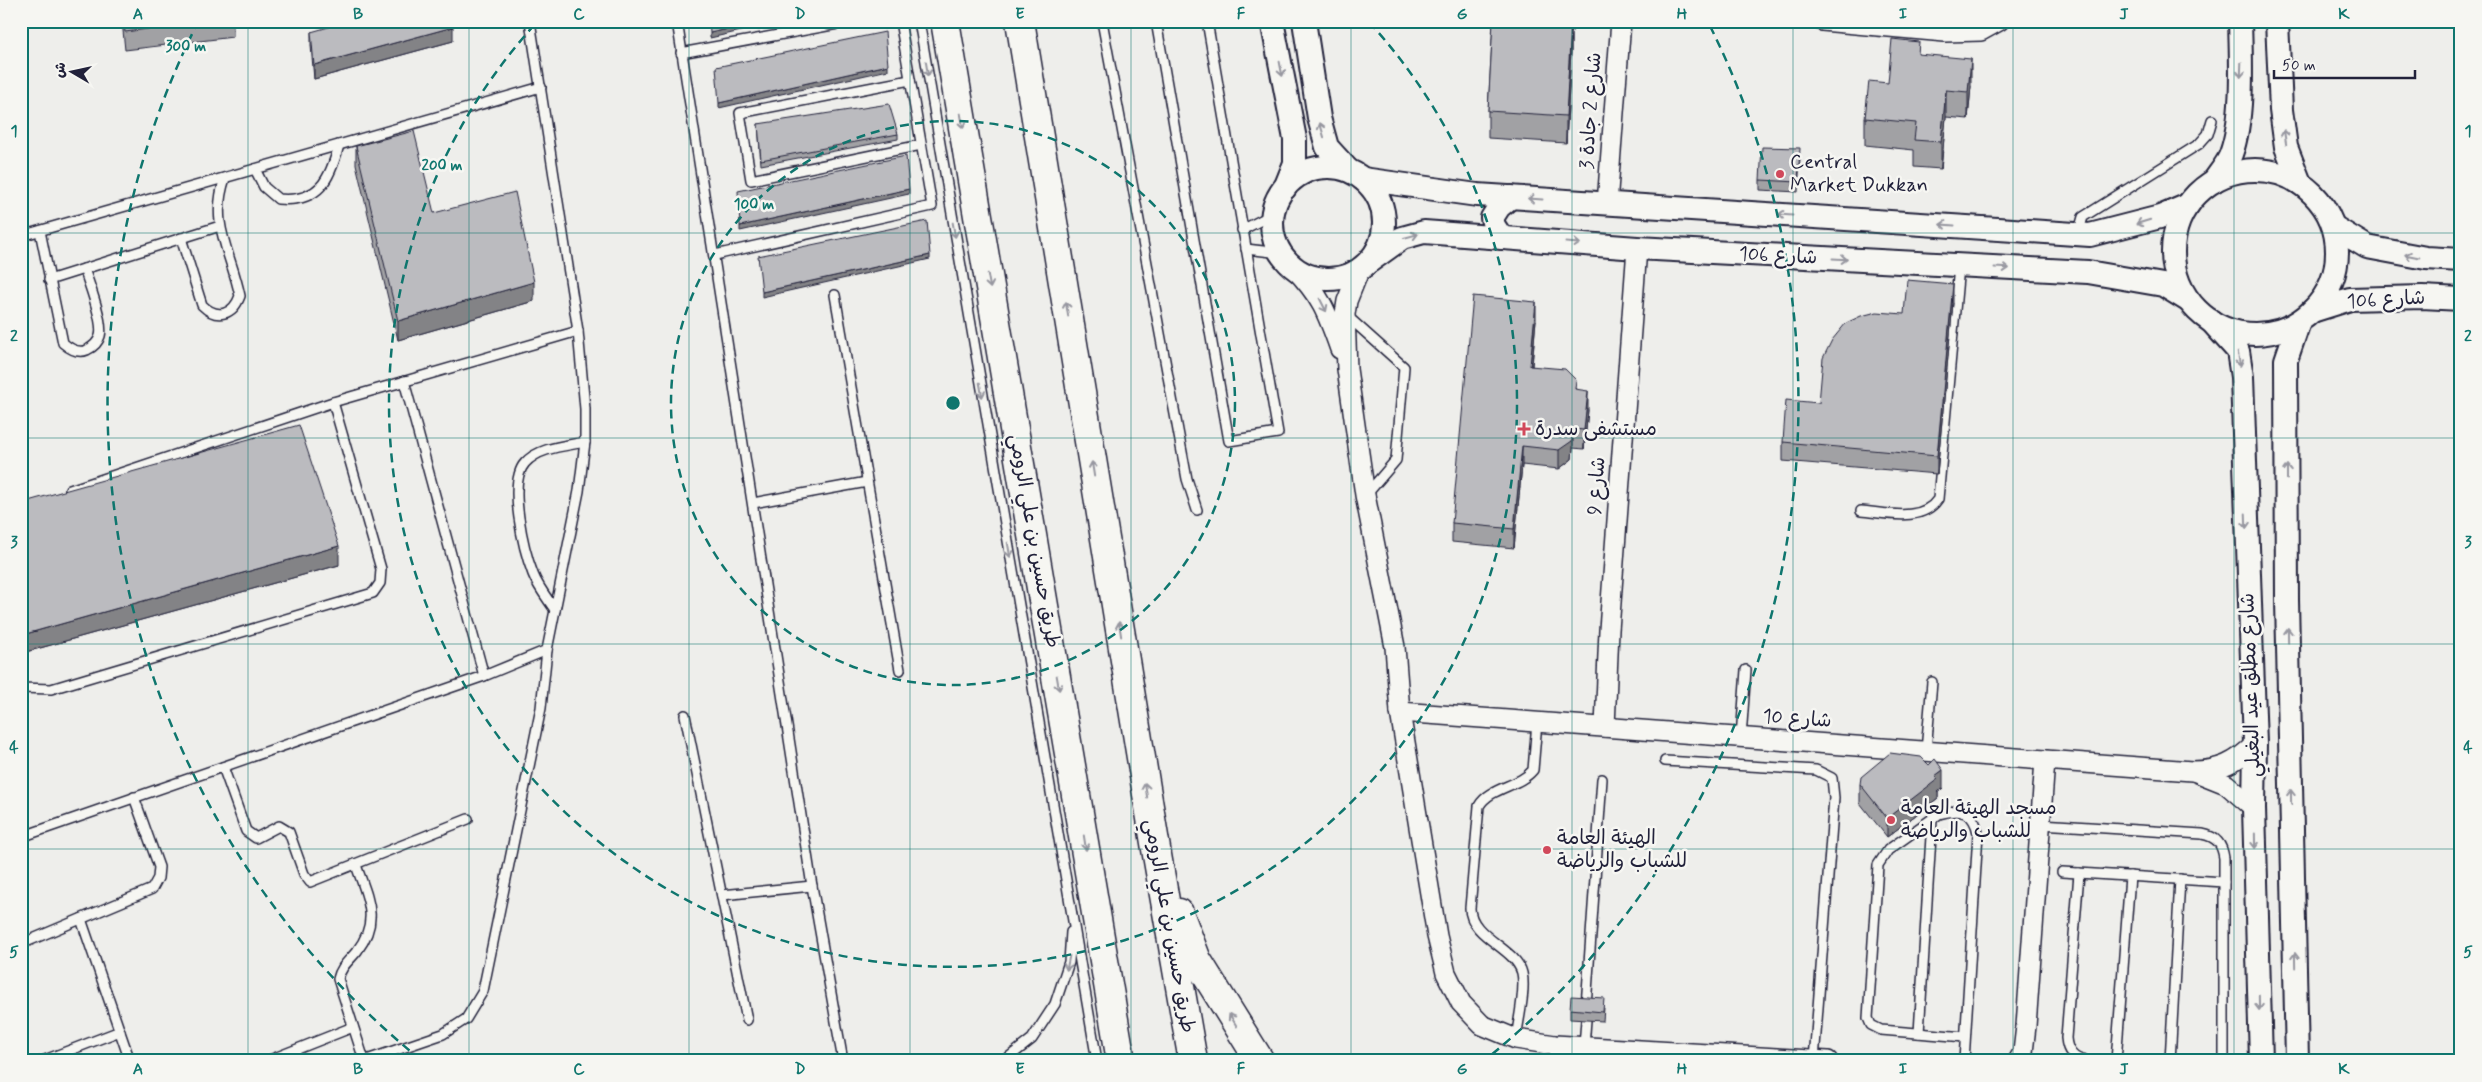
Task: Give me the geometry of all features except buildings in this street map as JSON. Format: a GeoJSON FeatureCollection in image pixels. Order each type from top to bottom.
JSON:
{"type":"FeatureCollection","features":[{"type":"Feature","properties":{"kind":"highway","name":"طريق حسين بن علي الرومي"},"geometry":{"type":"LineString","coordinates":[[945,21],[1121,1061]]}},
{"type":"Feature","properties":{"kind":"highway","name":"طريق حسين بن علي الرومي"},"geometry":{"type":"LineString","coordinates":[[1020,21],[1156,855],[1193,1061]]}},
{"type":"Feature","properties":{"kind":"highway"},"geometry":{"type":"LineString","coordinates":[[1156,855],[1198,960],[1260,1061]]}},
{"type":"Feature","properties":{"kind":"street"},"geometry":{"type":"LineString","coordinates":[[1272,21],[1295,139],[1295,163],[1285,188]]}},
{"type":"Feature","properties":{"kind":"street"},"geometry":{"type":"LineString","coordinates":[[1304,21],[1319,118],[1327,147],[1376,192],[1383,209],[1384,228],[1380,245],[1364,266],[1347,301],[1345,314],[1347,369],[1365,495],[1395,647],[1400,712],[1437,936],[1446,973],[1461,1003],[1482,1025],[1516,1040],[1584,1046],[1819,1060]]}},
{"type":"Feature","properties":{"kind":"street","name":"شارع 2 جادة 3"},"geometry":{"type":"LineString","coordinates":[[1607,204],[1620,21]]}},
{"type":"Feature","properties":{"kind":"street"},"geometry":{"type":"LineString","coordinates":[[1822,21],[1944,32],[1981,31],[1999,21]]}},
{"type":"Feature","properties":{"kind":"street"},"geometry":{"type":"LineString","coordinates":[[2214,181],[2231,154],[2238,118],[2241,70],[2240,21]]}},
{"type":"Feature","properties":{"kind":"street"},"geometry":{"type":"LineString","coordinates":[[2277,21],[2281,110],[2286,148],[2300,183]]}},
{"type":"Feature","properties":{"kind":"street"},"geometry":{"type":"LineString","coordinates":[[1347,369],[1324,306],[1313,288],[1287,260],[1273,234],[1273,214],[1277,200],[1285,188],[1297,176],[1313,169],[1331,167],[1356,174]]}},
{"type":"Feature","properties":{"kind":"street"},"geometry":{"type":"LineString","coordinates":[[2258,169],[2280,173],[2300,183],[2321,202],[2334,226],[2337,249],[2335,272],[2326,293],[2305,316],[2278,331],[2254,334],[2232,331],[2210,321],[2189,301],[2178,278],[2174,253],[2177,228],[2188,205],[2200,191],[2214,181],[2235,172],[2258,169]]}},
{"type":"Feature","properties":{"kind":"street","name":"شارع 106"},"geometry":{"type":"LineString","coordinates":[[1356,174],[1465,194],[2078,234],[2090,234],[2134,224],[2188,205]]}},
{"type":"Feature","properties":{"kind":"street"},"geometry":{"type":"LineString","coordinates":[[1502,238],[1494,226],[1492,218],[1499,207],[1511,197]]}},
{"type":"Feature","properties":{"kind":"street","name":"شارع 106"},"geometry":{"type":"LineString","coordinates":[[2334,226],[2366,247],[2426,258],[2461,260]]}},
{"type":"Feature","properties":{"kind":"street","name":"شارع 106"},"geometry":{"type":"LineString","coordinates":[[1364,266],[1402,238],[1424,232],[1637,248],[2088,272],[2163,285],[2189,301]]}},
{"type":"Feature","properties":{"kind":"street","name":"شارع 9"},"geometry":{"type":"LineString","coordinates":[[1605,727],[1609,630],[1637,248]]}},
{"type":"Feature","properties":{"kind":"street"},"geometry":{"type":"LineString","coordinates":[[1287,260],[1308,276],[1325,279],[1343,278],[1364,266]]}},
{"type":"Feature","properties":{"kind":"street","name":"شارع 106"},"geometry":{"type":"LineString","coordinates":[[2305,316],[2350,299],[2422,297],[2461,299]]}},
{"type":"Feature","properties":{"kind":"street","name":"شارع مطلق عيد البغيلي"},"geometry":{"type":"LineString","coordinates":[[2297,1061],[2287,600],[2286,360],[2305,316]]}},
{"type":"Feature","properties":{"kind":"street","name":"شارع مطلق عيد البغيلي"},"geometry":{"type":"LineString","coordinates":[[2210,321],[2238,351],[2242,377],[2255,744],[2254,808],[2260,1061]]}},
{"type":"Feature","properties":{"kind":"street","name":"شارع 10"},"geometry":{"type":"LineString","coordinates":[[1400,712],[2192,771],[2210,771],[2227,766],[2242,757],[2255,744]]}},
{"type":"Feature","properties":{"kind":"street"},"geometry":{"type":"LineString","coordinates":[[2018,1061],[2023,1052],[2026,1026],[2045,760]]}},
{"type":"Feature","properties":{"kind":"street","name":"شارع 10"},"geometry":{"type":"LineString","coordinates":[[2192,771],[2226,784],[2254,808]]}},
{"type":"Feature","properties":{"kind":"lane"},"geometry":{"type":"LineString","coordinates":[[356,865],[369,901],[372,919],[367,937],[340,969],[338,979],[364,1061],[443,1034],[466,1019],[484,991],[541,708],[547,650],[579,491],[585,442],[585,409],[578,331],[530,21]]}},
{"type":"Feature","properties":{"kind":"lane"},"geometry":{"type":"LineString","coordinates":[[676,21],[715,255],[812,886],[843,1061]]}},
{"type":"Feature","properties":{"kind":"lane"},"geometry":{"type":"LineString","coordinates":[[681,54],[854,21]]}},
{"type":"Feature","properties":{"kind":"lane"},"geometry":{"type":"LineString","coordinates":[[715,255],[932,206],[900,21]]}},
{"type":"Feature","properties":{"kind":"lane"},"geometry":{"type":"LineString","coordinates":[[919,21],[1097,1061]]}},
{"type":"Feature","properties":{"kind":"lane"},"geometry":{"type":"LineString","coordinates":[[1102,21],[1187,479],[1197,510]]}},
{"type":"Feature","properties":{"kind":"lane"},"geometry":{"type":"LineString","coordinates":[[1156,21],[1230,440],[1278,433],[1207,21]]}},
{"type":"Feature","properties":{"kind":"lane"},"geometry":{"type":"LineString","coordinates":[[910,80],[740,113],[751,180],[921,145]]}},
{"type":"Feature","properties":{"kind":"lane"},"geometry":{"type":"LineString","coordinates":[[21,236],[541,87]]}},
{"type":"Feature","properties":{"kind":"lane"},"geometry":{"type":"LineString","coordinates":[[2078,234],[2083,217],[2199,144],[2208,134],[2212,120]]}},
{"type":"Feature","properties":{"kind":"lane"},"geometry":{"type":"LineString","coordinates":[[255,169],[264,187],[278,199],[300,198],[326,183],[330,176],[338,145]]}},
{"type":"Feature","properties":{"kind":"lane"},"geometry":{"type":"LineString","coordinates":[[181,238],[202,305],[214,314],[229,313],[236,306],[240,296],[220,226],[218,204],[225,178]]}},
{"type":"Feature","properties":{"kind":"lane"},"geometry":{"type":"LineString","coordinates":[[1242,230],[1273,214]]}},
{"type":"Feature","properties":{"kind":"lane"},"geometry":{"type":"LineString","coordinates":[[49,280],[220,226]]}},
{"type":"Feature","properties":{"kind":"lane"},"geometry":{"type":"LineString","coordinates":[[40,231],[63,343],[72,350],[84,352],[95,346],[100,336],[100,324],[84,269]]}},
{"type":"Feature","properties":{"kind":"lane"},"geometry":{"type":"LineString","coordinates":[[1246,250],[1287,260]]}},
{"type":"Feature","properties":{"kind":"lane"},"geometry":{"type":"LineString","coordinates":[[1861,511],[1915,514],[1924,512],[1932,507],[1938,499],[1959,266]]}},
{"type":"Feature","properties":{"kind":"lane"},"geometry":{"type":"LineString","coordinates":[[835,295],[900,670]]}},
{"type":"Feature","properties":{"kind":"lane"},"geometry":{"type":"LineString","coordinates":[[1345,314],[1404,367],[1396,460],[1365,495]]}},
{"type":"Feature","properties":{"kind":"lane"},"geometry":{"type":"LineString","coordinates":[[64,492],[333,402],[578,331]]}},
{"type":"Feature","properties":{"kind":"lane"},"geometry":{"type":"LineString","coordinates":[[404,381],[484,676]]}},
{"type":"Feature","properties":{"kind":"lane"},"geometry":{"type":"LineString","coordinates":[[21,688],[51,689],[373,593],[380,583],[381,569],[333,402]]}},
{"type":"Feature","properties":{"kind":"lane"},"geometry":{"type":"LineString","coordinates":[[555,610],[540,588],[529,562],[516,482],[524,464],[531,457],[540,452],[585,442]]}},
{"type":"Feature","properties":{"kind":"lane"},"geometry":{"type":"LineString","coordinates":[[753,504],[867,482]]}},
{"type":"Feature","properties":{"kind":"lane"},"geometry":{"type":"LineString","coordinates":[[21,837],[484,676],[547,650]]}},
{"type":"Feature","properties":{"kind":"lane"},"geometry":{"type":"LineString","coordinates":[[1741,737],[1746,670]]}},
{"type":"Feature","properties":{"kind":"lane"},"geometry":{"type":"LineString","coordinates":[[1926,752],[1932,682]]}},
{"type":"Feature","properties":{"kind":"lane"},"geometry":{"type":"LineString","coordinates":[[685,715],[748,1020]]}},
{"type":"Feature","properties":{"kind":"lane"},"geometry":{"type":"LineString","coordinates":[[1516,1040],[1523,982],[1522,971],[1516,962],[1474,924],[1470,908],[1479,806],[1486,798],[1526,776],[1533,770],[1538,722]]}},
{"type":"Feature","properties":{"kind":"lane"},"geometry":{"type":"LineString","coordinates":[[1665,761],[1816,770],[1832,778],[1834,798],[1819,1060]]}},
{"type":"Feature","properties":{"kind":"lane"},"geometry":{"type":"LineString","coordinates":[[223,767],[246,831],[256,838],[278,826],[289,832],[304,874],[310,882],[468,819]]}},
{"type":"Feature","properties":{"kind":"lane"},"geometry":{"type":"LineString","coordinates":[[1586,1006],[1602,779]]}},
{"type":"Feature","properties":{"kind":"lane"},"geometry":{"type":"LineString","coordinates":[[21,944],[152,889],[158,878],[159,867],[134,797]]}},
{"type":"Feature","properties":{"kind":"lane"},"geometry":{"type":"LineString","coordinates":[[1964,1061],[1978,834],[1976,821],[1965,814],[1947,812],[1888,850],[1878,865],[1868,1018],[1871,1025],[1881,1030],[1965,1037]]}},
{"type":"Feature","properties":{"kind":"lane"},"geometry":{"type":"LineString","coordinates":[[1919,1033],[1932,820]]}},
{"type":"Feature","properties":{"kind":"lane"},"geometry":{"type":"LineString","coordinates":[[2041,824],[2211,836],[2218,841],[2223,849],[2224,882],[2224,1061]]}},
{"type":"Feature","properties":{"kind":"lane"},"geometry":{"type":"LineString","coordinates":[[2062,872],[2224,882]]}},
{"type":"Feature","properties":{"kind":"lane"},"geometry":{"type":"LineString","coordinates":[[2079,873],[2066,1038],[2070,1053],[2076,1058],[2086,1061]]}},
{"type":"Feature","properties":{"kind":"lane"},"geometry":{"type":"LineString","coordinates":[[2116,1061],[2130,876]]}},
{"type":"Feature","properties":{"kind":"lane"},"geometry":{"type":"LineString","coordinates":[[2170,1061],[2180,879]]}},
{"type":"Feature","properties":{"kind":"lane"},"geometry":{"type":"LineString","coordinates":[[722,895],[812,886]]}},
{"type":"Feature","properties":{"kind":"lane"},"geometry":{"type":"LineString","coordinates":[[1004,1061],[1032,1039],[1055,1004],[1069,962],[1071,914]]}},
{"type":"Feature","properties":{"kind":"lane"},"geometry":{"type":"LineString","coordinates":[[81,919],[130,1061]]}},
{"type":"Feature","properties":{"kind":"lane"},"geometry":{"type":"LineString","coordinates":[[1584,1046],[1586,1020]]}},
{"type":"Feature","properties":{"kind":"lane"},"geometry":{"type":"LineString","coordinates":[[267,1061],[353,1027]]}},
{"type":"Feature","properties":{"kind":"lane"},"geometry":{"type":"LineString","coordinates":[[42,1061],[120,1031]]}},
{"type":"Feature","properties":{"kind":"place","name":"Central Market Dukkan"},"geometry":{"type":"Point","coordinates":[1780,174]}},
{"type":"Feature","properties":{"kind":"place","name":"مستشفى سدرة"},"geometry":{"type":"Point","coordinates":[1524,429]}},
{"type":"Feature","properties":{"kind":"place","name":"مسجد الهيئة العامة للشباب والرياضة"},"geometry":{"type":"Point","coordinates":[1891,820]}},
{"type":"Feature","properties":{"kind":"place","name":"الهيئة العامة للشباب والرياضة"},"geometry":{"type":"Point","coordinates":[1547,850]}}]}
